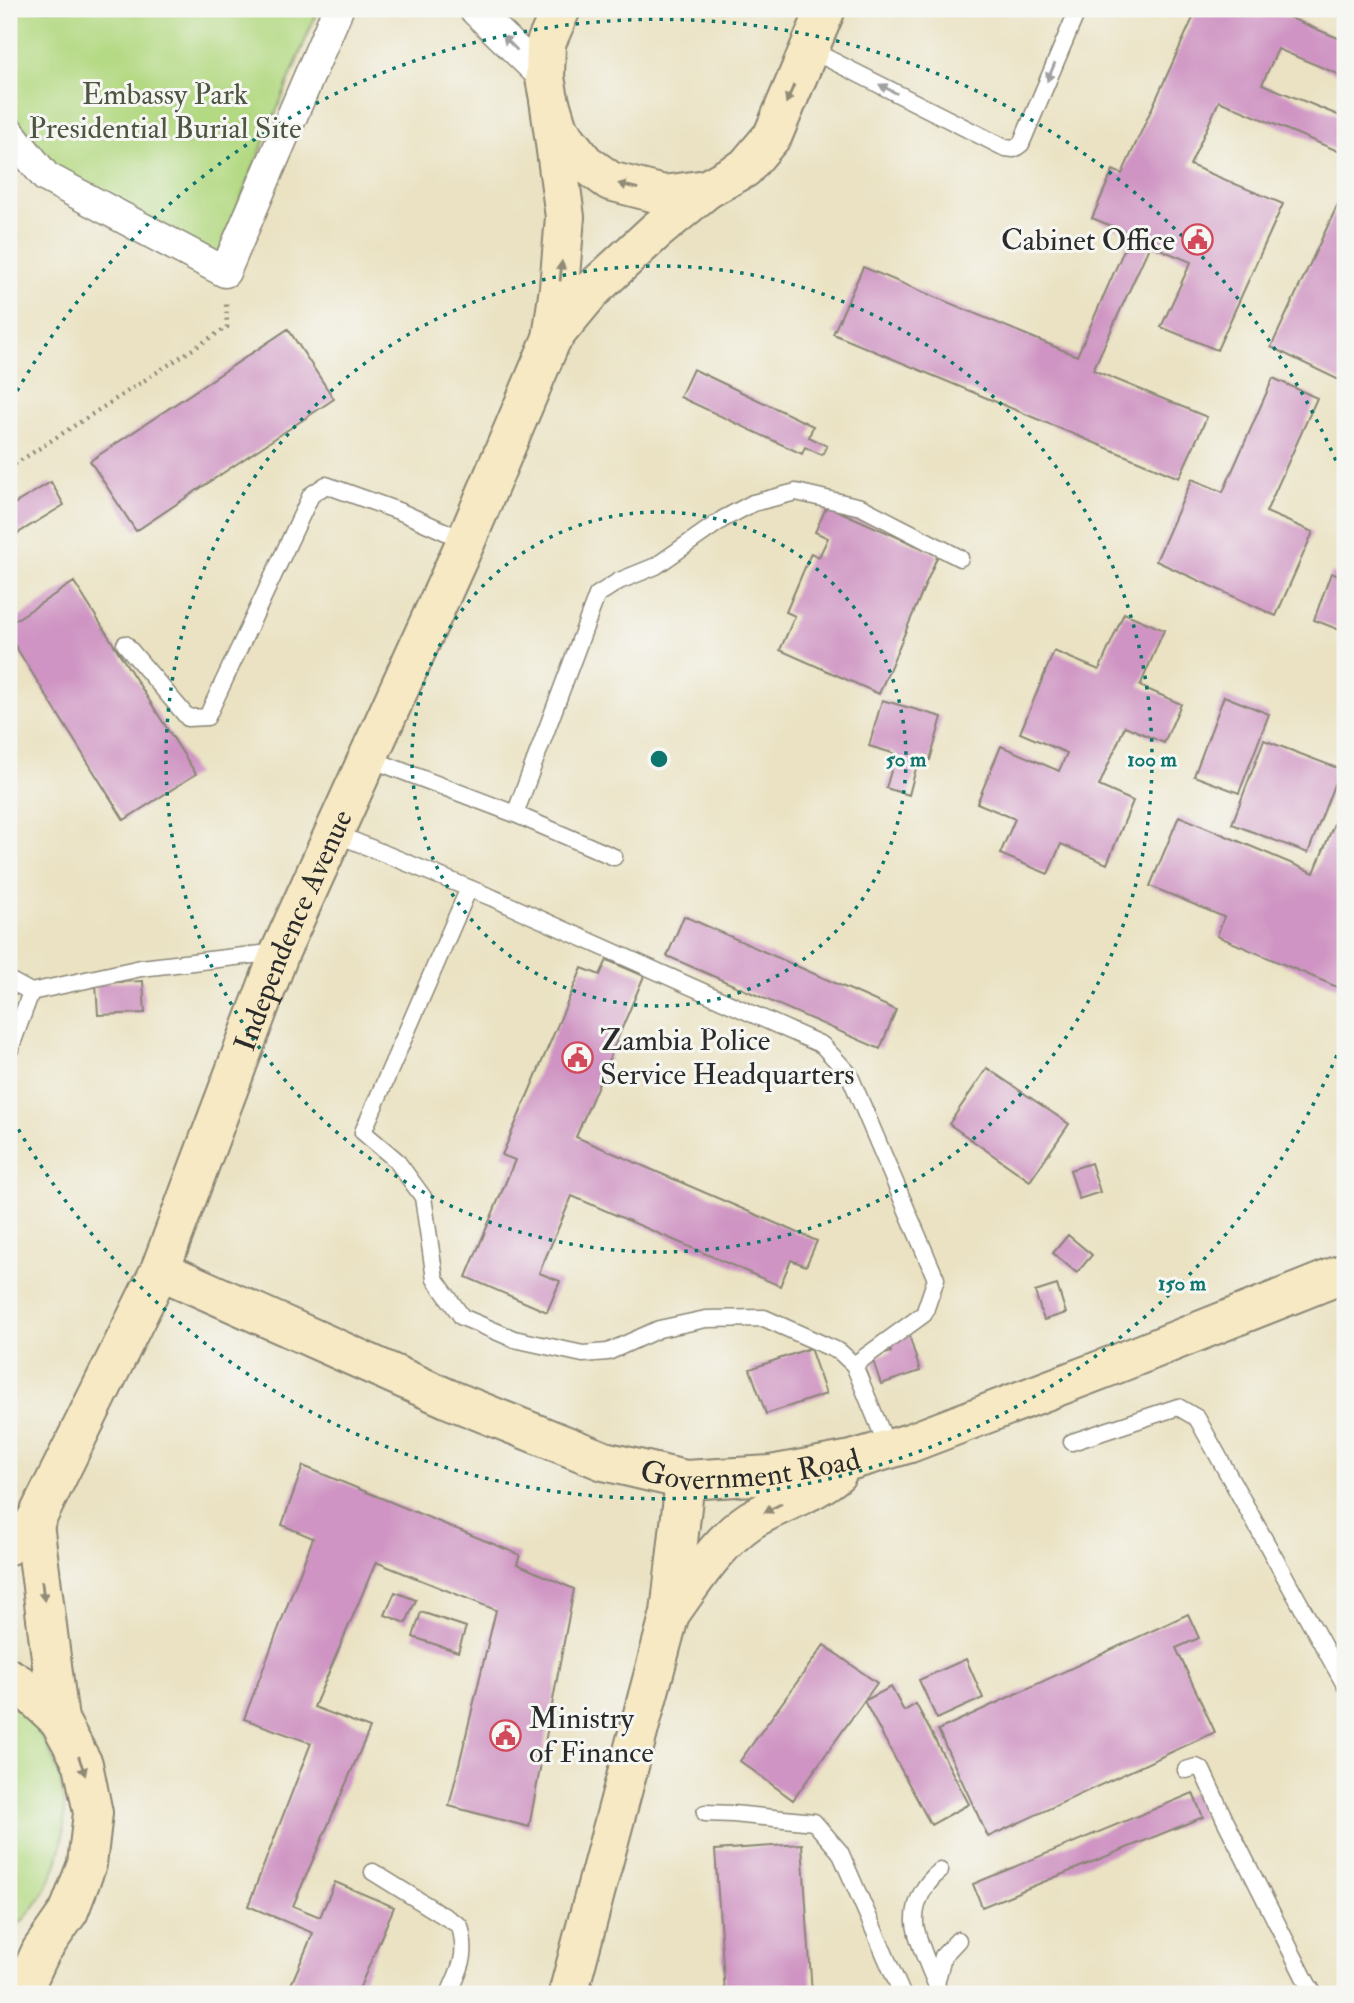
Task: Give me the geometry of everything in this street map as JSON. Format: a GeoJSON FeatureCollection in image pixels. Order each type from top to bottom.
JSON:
{"type":"FeatureCollection","features":[{"type":"Feature","properties":{"kind":"main road","name":"Independence Avenue"},"geometry":{"type":"LineString","coordinates":[[59,1720],[22,1534],[160,1270],[280,952],[466,541],[552,338],[565,217],[547,89],[547,43],[561,9]]}},
{"type":"Feature","properties":{"kind":"main road","name":"Independence Avenue"},"geometry":{"type":"LineString","coordinates":[[552,338],[592,290],[656,231],[707,189],[745,168],[773,135],[826,9]]}},
{"type":"Feature","properties":{"kind":"main road","name":"Independence Avenue"},"geometry":{"type":"LineString","coordinates":[[547,89],[558,129],[585,163],[610,181],[664,195],[707,189]]}},
{"type":"Feature","properties":{"kind":"main road","name":"Government Road"},"geometry":{"type":"LineString","coordinates":[[160,1270],[475,1409],[604,1461],[685,1480],[771,1475],[852,1460],[910,1443],[1345,1273]]}},
{"type":"Feature","properties":{"kind":"main road"},"geometry":{"type":"LineString","coordinates":[[670,1614],[729,1538],[748,1522],[832,1477],[852,1460]]}},
{"type":"Feature","properties":{"kind":"main road"},"geometry":{"type":"LineString","coordinates":[[568,1994],[670,1614],[685,1480]]}},
{"type":"Feature","properties":{"kind":"main road"},"geometry":{"type":"LineString","coordinates":[[9,1678],[22,1686],[59,1720],[83,1764],[93,1813],[87,1864],[69,1911],[41,1951],[21,1994]]}},
{"type":"Feature","properties":{"kind":"main road"},"geometry":{"type":"LineString","coordinates":[[9,1977],[41,1951]]}},
{"type":"Feature","properties":{"kind":"street"},"geometry":{"type":"LineString","coordinates":[[9,132],[46,177],[225,272],[338,9]]}},
{"type":"Feature","properties":{"kind":"street"},"geometry":{"type":"LineString","coordinates":[[474,9],[547,89]]}},
{"type":"Feature","properties":{"kind":"lane"},"geometry":{"type":"LineString","coordinates":[[809,49],[1005,148],[1014,149],[1021,144],[1078,9]]}},
{"type":"Feature","properties":{"kind":"lane"},"geometry":{"type":"LineString","coordinates":[[125,644],[188,718],[207,717],[311,495],[326,485],[401,512],[466,541]]}},
{"type":"Feature","properties":{"kind":"lane"},"geometry":{"type":"LineString","coordinates":[[515,814],[597,595],[619,581],[656,566],[723,519],[753,503],[796,492],[861,507],[960,558]]}},
{"type":"Feature","properties":{"kind":"lane"},"geometry":{"type":"LineString","coordinates":[[368,758],[515,814],[614,857]]}},
{"type":"Feature","properties":{"kind":"lane"},"geometry":{"type":"LineString","coordinates":[[334,833],[469,888],[822,1045],[849,1074],[936,1279],[924,1314],[854,1365]]}},
{"type":"Feature","properties":{"kind":"lane"},"geometry":{"type":"LineString","coordinates":[[469,888],[363,1132],[396,1160],[423,1197],[435,1279],[462,1317],[514,1339],[583,1353],[608,1352],[660,1329],[694,1322],[764,1318],[840,1352],[854,1365],[888,1448]]}},
{"type":"Feature","properties":{"kind":"lane"},"geometry":{"type":"LineString","coordinates":[[9,980],[31,992],[141,968],[280,952]]}},
{"type":"Feature","properties":{"kind":"lane"},"geometry":{"type":"LineString","coordinates":[[9,1052],[31,992]]}},
{"type":"Feature","properties":{"kind":"lane"},"geometry":{"type":"LineString","coordinates":[[1072,1442],[1178,1407],[1197,1418],[1345,1685]]}},
{"type":"Feature","properties":{"kind":"lane"},"geometry":{"type":"LineString","coordinates":[[1186,1770],[1196,1767],[1202,1770],[1266,1904],[1314,1994]]}},
{"type":"Feature","properties":{"kind":"lane"},"geometry":{"type":"LineString","coordinates":[[705,1813],[814,1822],[840,1852],[902,1994]]}},
{"type":"Feature","properties":{"kind":"lane"},"geometry":{"type":"LineString","coordinates":[[938,1989],[915,1925],[916,1907],[929,1880],[940,1871]]}},
{"type":"Feature","properties":{"kind":"lane"},"geometry":{"type":"LineString","coordinates":[[373,1872],[460,1926],[464,1958],[449,1994]]}},
{"type":"Feature","properties":{"kind":"lane"},"geometry":{"type":"LineString","coordinates":[[938,1989],[943,1956],[958,1940]]}},
{"type":"Feature","properties":{"kind":"path"},"geometry":{"type":"LineString","coordinates":[[9,468],[227,327],[225,272]]}},
{"type":"Feature","properties":{"kind":"green space","name":"Embassy Park Presidential Burial Site"},"geometry":{"type":"Polygon","coordinates":[[[9,9],[318,9],[218,255],[58,170],[9,109],[9,9]]]}},
{"type":"Feature","properties":{"kind":"green space"},"geometry":{"type":"Polygon","coordinates":[[[9,1702],[34,1726],[51,1754],[61,1785],[64,1817],[61,1849],[50,1880],[33,1909],[9,1933],[9,1702]]]}},
{"type":"Feature","properties":{"kind":"building","name":"Cabinet Office"},"geometry":{"type":"Polygon","coordinates":[[[1197,9],[1269,9],[1345,41],[1345,77],[1278,49],[1262,84],[1345,118],[1345,154],[1219,101],[1190,165],[1283,204],[1217,350],[1161,327],[1191,262],[1150,245],[1093,370],[1207,417],[1179,478],[833,334],[863,267],[1077,356],[1131,234],[1092,218],[1113,170],[1122,174],[1197,9]]]}},
{"type":"Feature","properties":{"kind":"building"},"geometry":{"type":"Polygon","coordinates":[[[1345,189],[1345,383],[1271,347],[1345,189]]]}},
{"type":"Feature","properties":{"kind":"building"},"geometry":{"type":"Polygon","coordinates":[[[288,329],[334,399],[136,531],[90,461],[288,329]]]}},
{"type":"Feature","properties":{"kind":"building"},"geometry":{"type":"Polygon","coordinates":[[[693,369],[813,426],[809,437],[827,446],[822,455],[805,447],[802,454],[680,397],[693,369]]]}},
{"type":"Feature","properties":{"kind":"building"},"geometry":{"type":"Polygon","coordinates":[[[1273,378],[1317,398],[1266,512],[1313,532],[1276,616],[1156,561],[1192,479],[1223,492],[1273,378]]]}},
{"type":"Feature","properties":{"kind":"building"},"geometry":{"type":"Polygon","coordinates":[[[51,482],[64,505],[18,533],[9,518],[9,507],[51,482]]]}},
{"type":"Feature","properties":{"kind":"building"},"geometry":{"type":"Polygon","coordinates":[[[827,506],[938,555],[879,694],[780,650],[795,616],[786,612],[811,553],[819,557],[828,538],[815,532],[827,506]]]}},
{"type":"Feature","properties":{"kind":"building"},"geometry":{"type":"Polygon","coordinates":[[[1331,573],[1345,578],[1345,632],[1314,620],[1331,573]]]}},
{"type":"Feature","properties":{"kind":"building"},"geometry":{"type":"Polygon","coordinates":[[[74,582],[196,774],[124,820],[9,636],[9,624],[74,582]]]}},
{"type":"Feature","properties":{"kind":"building"},"geometry":{"type":"Polygon","coordinates":[[[1124,613],[1164,630],[1140,686],[1181,704],[1164,743],[1125,726],[1099,786],[1133,801],[1107,864],[1061,844],[1048,874],[1000,854],[1015,819],[977,803],[1001,746],[1059,771],[1067,753],[1020,733],[1054,651],[1099,670],[1124,613]]]}},
{"type":"Feature","properties":{"kind":"building"},"geometry":{"type":"Polygon","coordinates":[[[1224,696],[1269,714],[1239,793],[1194,776],[1224,696]]]}},
{"type":"Feature","properties":{"kind":"building"},"geometry":{"type":"Polygon","coordinates":[[[882,700],[942,717],[930,760],[919,757],[909,795],[886,788],[896,754],[869,746],[882,700]]]}},
{"type":"Feature","properties":{"kind":"building"},"geometry":{"type":"Polygon","coordinates":[[[1264,740],[1340,769],[1308,853],[1232,824],[1264,740]]]}},
{"type":"Feature","properties":{"kind":"building"},"geometry":{"type":"Polygon","coordinates":[[[1345,797],[1344,990],[1217,936],[1224,917],[1150,886],[1179,816],[1314,873],[1345,797]]]}},
{"type":"Feature","properties":{"kind":"building"},"geometry":{"type":"Polygon","coordinates":[[[684,916],[896,1010],[880,1049],[667,956],[684,916]]]}},
{"type":"Feature","properties":{"kind":"building","name":"Zambia Police Service Headquarters"},"geometry":{"type":"Polygon","coordinates":[[[607,960],[644,976],[576,1137],[817,1241],[806,1266],[791,1260],[780,1286],[572,1196],[539,1273],[560,1281],[547,1312],[466,1277],[515,1160],[502,1155],[582,968],[600,975],[607,960]]]}},
{"type":"Feature","properties":{"kind":"building"},"geometry":{"type":"Polygon","coordinates":[[[143,981],[145,1013],[98,1015],[96,983],[143,981]]]}},
{"type":"Feature","properties":{"kind":"building"},"geometry":{"type":"Polygon","coordinates":[[[987,1068],[1069,1124],[1030,1181],[949,1124],[987,1068]]]}},
{"type":"Feature","properties":{"kind":"building"},"geometry":{"type":"Polygon","coordinates":[[[1091,1163],[1100,1192],[1079,1199],[1070,1170],[1091,1163]]]}},
{"type":"Feature","properties":{"kind":"building"},"geometry":{"type":"Polygon","coordinates":[[[1068,1235],[1092,1255],[1077,1273],[1053,1253],[1068,1235]]]}},
{"type":"Feature","properties":{"kind":"building"},"geometry":{"type":"Polygon","coordinates":[[[1057,1285],[1066,1313],[1044,1320],[1035,1292],[1057,1285]]]}},
{"type":"Feature","properties":{"kind":"building"},"geometry":{"type":"Polygon","coordinates":[[[909,1335],[920,1371],[881,1384],[872,1358],[891,1352],[888,1342],[909,1335]]]}},
{"type":"Feature","properties":{"kind":"building"},"geometry":{"type":"Polygon","coordinates":[[[810,1348],[826,1394],[766,1414],[750,1369],[810,1348]]]}},
{"type":"Feature","properties":{"kind":"building","name":"Ministry of Finance"},"geometry":{"type":"Polygon","coordinates":[[[303,1466],[520,1555],[517,1564],[574,1589],[529,1827],[449,1806],[496,1610],[376,1562],[314,1707],[370,1728],[293,1906],[320,1917],[335,1882],[394,1907],[357,1994],[287,1994],[313,1933],[248,1906],[311,1743],[244,1719],[313,1538],[282,1525],[303,1466]]]}},
{"type":"Feature","properties":{"kind":"building"},"geometry":{"type":"Polygon","coordinates":[[[395,1592],[416,1600],[406,1623],[385,1615],[395,1592]]]}},
{"type":"Feature","properties":{"kind":"building"},"geometry":{"type":"Polygon","coordinates":[[[421,1612],[466,1627],[458,1652],[413,1637],[421,1612]]]}},
{"type":"Feature","properties":{"kind":"building"},"geometry":{"type":"Polygon","coordinates":[[[1188,1614],[1199,1638],[1176,1648],[1215,1732],[988,1837],[938,1730],[1188,1614]]]}},
{"type":"Feature","properties":{"kind":"building"},"geometry":{"type":"Polygon","coordinates":[[[824,1645],[877,1683],[793,1800],[740,1761],[824,1645]]]}},
{"type":"Feature","properties":{"kind":"building"},"geometry":{"type":"Polygon","coordinates":[[[966,1659],[983,1698],[937,1719],[919,1680],[966,1659]]]}},
{"type":"Feature","properties":{"kind":"building"},"geometry":{"type":"Polygon","coordinates":[[[891,1687],[904,1711],[916,1704],[969,1804],[931,1825],[864,1701],[891,1687]]]}},
{"type":"Feature","properties":{"kind":"building"},"geometry":{"type":"Polygon","coordinates":[[[1193,1793],[1203,1817],[982,1907],[973,1884],[1193,1793]]]}},
{"type":"Feature","properties":{"kind":"building"},"geometry":{"type":"Polygon","coordinates":[[[802,1844],[812,1994],[725,1994],[715,1850],[802,1844]]]}},
{"type":"Feature","properties":{"kind":"place","name":"Cabinet Office"},"geometry":{"type":"Point","coordinates":[1198,240]}},
{"type":"Feature","properties":{"kind":"place","name":"Zambia Police Service Headquarters"},"geometry":{"type":"Point","coordinates":[577,1057]}},
{"type":"Feature","properties":{"kind":"place","name":"Ministry of Finance"},"geometry":{"type":"Point","coordinates":[506,1735]}}]}
